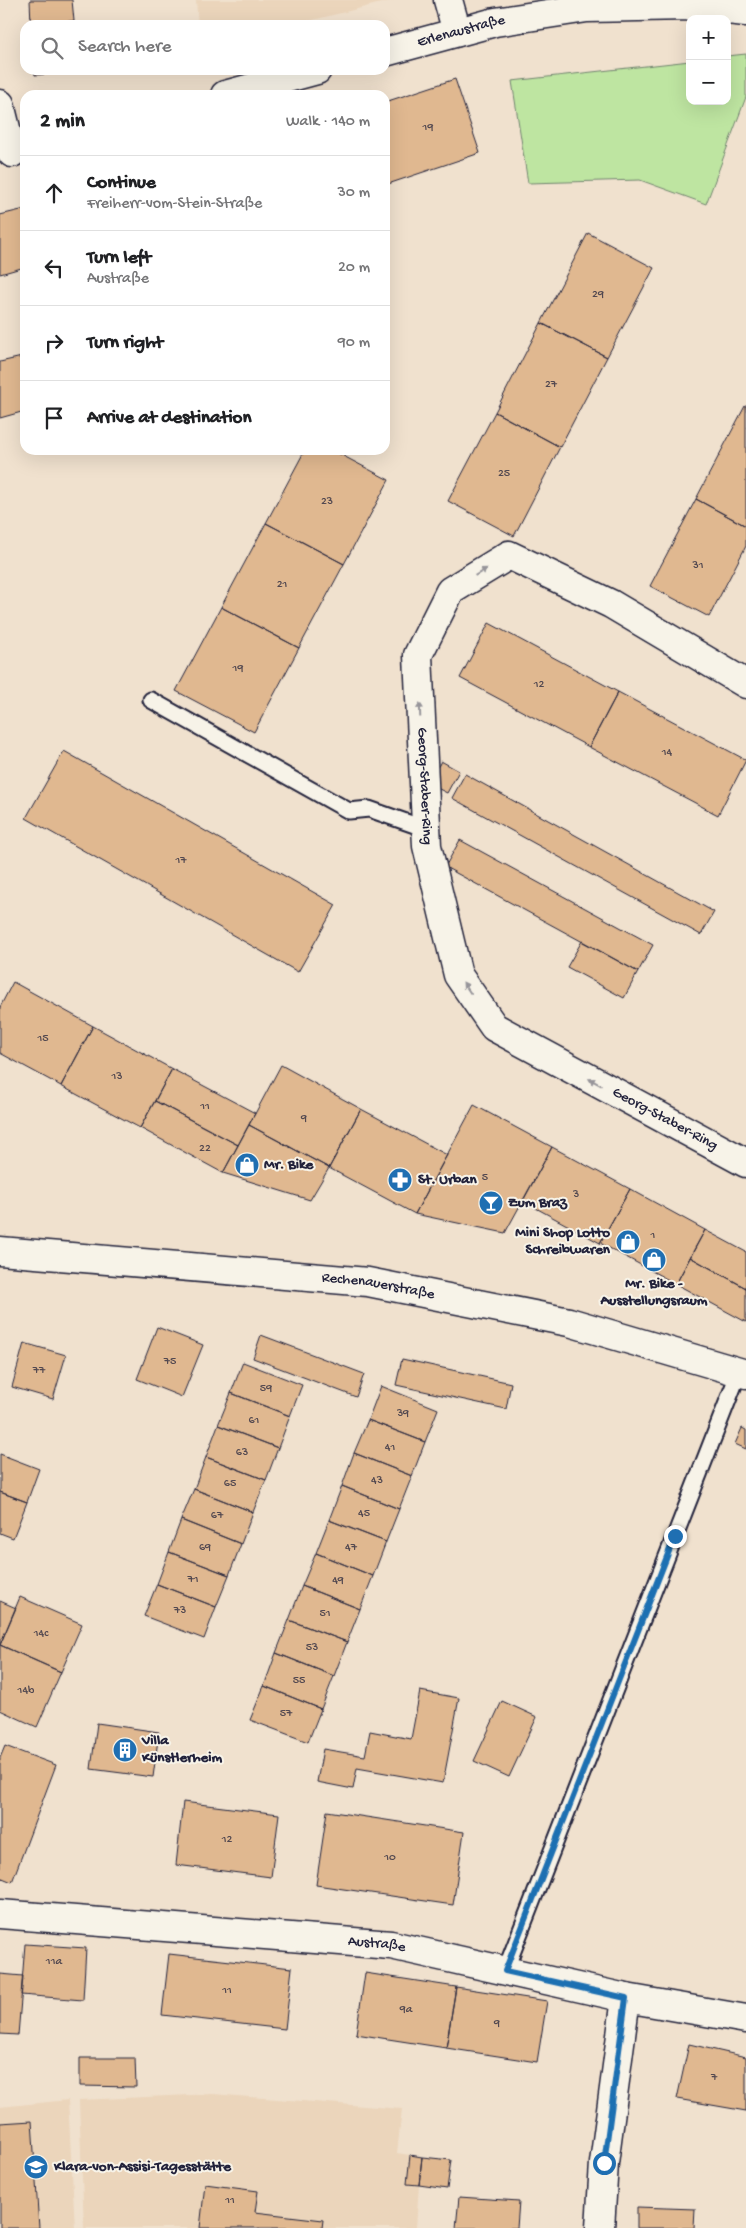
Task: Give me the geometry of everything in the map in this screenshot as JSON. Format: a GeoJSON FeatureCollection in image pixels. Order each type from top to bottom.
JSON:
{"type":"FeatureCollection","features":[{"type":"Feature","properties":{"kind":"street"},"geometry":{"type":"LineString","coordinates":[[448,0],[457,32]]}},
{"type":"Feature","properties":{"kind":"street","name":"Erlenaustraße"},"geometry":{"type":"LineString","coordinates":[[390,51],[495,22],[587,8],[690,6],[746,12]]}},
{"type":"Feature","properties":{"kind":"street"},"geometry":{"type":"LineString","coordinates":[[243,90],[299,75]]}},
{"type":"Feature","properties":{"kind":"street"},"geometry":{"type":"LineString","coordinates":[[0,104],[12,153]]}},
{"type":"Feature","properties":{"kind":"street","name":"Georg-Staber-Ring"},"geometry":{"type":"LineString","coordinates":[[746,684],[611,604],[509,555],[450,591],[418,656],[427,846],[458,975],[494,1027],[746,1163]]}},
{"type":"Feature","properties":{"kind":"street","name":"Rechenauerstraße"},"geometry":{"type":"LineString","coordinates":[[0,1252],[368,1282],[569,1322],[743,1373]]}},
{"type":"Feature","properties":{"kind":"street","name":"Austraße"},"geometry":{"type":"LineString","coordinates":[[0,1914],[392,1945],[626,1998],[746,2020]]}},
{"type":"Feature","properties":{"kind":"street"},"geometry":{"type":"LineString","coordinates":[[600,2228],[604,2163],[626,1998]]}},
{"type":"Feature","properties":{"kind":"lane"},"geometry":{"type":"LineString","coordinates":[[151,700],[349,811],[369,809],[426,829]]}},
{"type":"Feature","properties":{"kind":"lane"},"geometry":{"type":"LineString","coordinates":[[505,1971],[743,1373]]}},
{"type":"Feature","properties":{"kind":"shaded area"},"geometry":{"type":"Polygon","coordinates":[[[196,0],[393,0],[313,20],[198,20],[196,0]]]}},
{"type":"Feature","properties":{"kind":"shaded area"},"geometry":{"type":"Polygon","coordinates":[[[213,2094],[402,2109],[397,2153],[410,2155],[407,2184],[419,2185],[416,2228],[84,2228],[79,2100],[213,2094]]]}},
{"type":"Feature","properties":{"kind":"shaded area","name":"Klara-von-Assisi-Tagesstätte"},"geometry":{"type":"Polygon","coordinates":[[[68,2100],[75,2228],[0,2228],[0,2107],[68,2100]]]}},
{"type":"Feature","properties":{"kind":"green space"},"geometry":{"type":"Polygon","coordinates":[[[746,54],[746,97],[706,204],[640,180],[528,183],[512,81],[686,61],[686,105],[731,105],[731,56],[746,54]]]}},
{"type":"Feature","properties":{"kind":"building"},"geometry":{"type":"Polygon","coordinates":[[[30,0],[72,0],[74,20],[31,20],[30,0]]]}},
{"type":"Feature","properties":{"kind":"building"},"geometry":{"type":"Polygon","coordinates":[[[455,79],[480,153],[390,183],[390,100],[455,79]]]}},
{"type":"Feature","properties":{"kind":"building"},"geometry":{"type":"Polygon","coordinates":[[[20,210],[20,268],[0,274],[0,215],[20,210]]]}},
{"type":"Feature","properties":{"kind":"building"},"geometry":{"type":"Polygon","coordinates":[[[588,233],[654,268],[607,357],[541,323],[588,233]]]}},
{"type":"Feature","properties":{"kind":"building"},"geometry":{"type":"Polygon","coordinates":[[[541,323],[607,357],[560,447],[495,412],[541,323]]]}},
{"type":"Feature","properties":{"kind":"building"},"geometry":{"type":"Polygon","coordinates":[[[20,357],[20,412],[0,418],[0,362],[20,357]]]}},
{"type":"Feature","properties":{"kind":"building"},"geometry":{"type":"Polygon","coordinates":[[[746,406],[746,526],[696,499],[746,406]]]}},
{"type":"Feature","properties":{"kind":"building"},"geometry":{"type":"Polygon","coordinates":[[[495,412],[560,447],[514,536],[448,501],[495,412]]]}},
{"type":"Feature","properties":{"kind":"building"},"geometry":{"type":"Polygon","coordinates":[[[302,455],[342,455],[389,480],[344,564],[266,523],[302,455]]]}},
{"type":"Feature","properties":{"kind":"building"},"geometry":{"type":"Polygon","coordinates":[[[696,499],[746,526],[746,546],[709,617],[650,586],[696,499]]]}},
{"type":"Feature","properties":{"kind":"building"},"geometry":{"type":"Polygon","coordinates":[[[266,523],[344,564],[299,648],[221,607],[266,523]]]}},
{"type":"Feature","properties":{"kind":"building"},"geometry":{"type":"Polygon","coordinates":[[[221,607],[299,648],[254,732],[176,691],[221,607]]]}},
{"type":"Feature","properties":{"kind":"building"},"geometry":{"type":"Polygon","coordinates":[[[489,623],[618,692],[589,747],[460,678],[489,623]]]}},
{"type":"Feature","properties":{"kind":"building"},"geometry":{"type":"Polygon","coordinates":[[[618,692],[746,760],[718,815],[589,747],[618,692]]]}},
{"type":"Feature","properties":{"kind":"building"},"geometry":{"type":"Polygon","coordinates":[[[64,751],[336,905],[298,972],[26,818],[64,751]]]}},
{"type":"Feature","properties":{"kind":"building"},"geometry":{"type":"Polygon","coordinates":[[[441,761],[459,771],[447,793],[429,784],[441,761]]]}},
{"type":"Feature","properties":{"kind":"building"},"geometry":{"type":"Polygon","coordinates":[[[465,774],[714,912],[701,935],[452,798],[465,774]]]}},
{"type":"Feature","properties":{"kind":"building"},"geometry":{"type":"Polygon","coordinates":[[[460,840],[653,945],[638,972],[445,867],[460,840]]]}},
{"type":"Feature","properties":{"kind":"building"},"geometry":{"type":"Polygon","coordinates":[[[582,941],[638,972],[624,998],[567,967],[582,941]]]}},
{"type":"Feature","properties":{"kind":"building"},"geometry":{"type":"Polygon","coordinates":[[[13,982],[93,1026],[61,1086],[0,1053],[0,1007],[13,982]]]}},
{"type":"Feature","properties":{"kind":"building"},"geometry":{"type":"Polygon","coordinates":[[[93,1026],[172,1069],[140,1128],[61,1086],[93,1026]]]}},
{"type":"Feature","properties":{"kind":"building"},"geometry":{"type":"Polygon","coordinates":[[[281,1065],[361,1109],[329,1168],[249,1125],[281,1065]]]}},
{"type":"Feature","properties":{"kind":"building"},"geometry":{"type":"Polygon","coordinates":[[[172,1069],[255,1113],[238,1145],[155,1101],[172,1069]]]}},
{"type":"Feature","properties":{"kind":"building"},"geometry":{"type":"Polygon","coordinates":[[[155,1101],[238,1145],[223,1173],[140,1128],[155,1101]]]}},
{"type":"Feature","properties":{"kind":"building"},"geometry":{"type":"Polygon","coordinates":[[[474,1105],[552,1147],[505,1233],[415,1214],[474,1105]]]}},
{"type":"Feature","properties":{"kind":"building"},"geometry":{"type":"Polygon","coordinates":[[[361,1109],[447,1155],[415,1214],[329,1168],[361,1109]]]}},
{"type":"Feature","properties":{"kind":"building"},"geometry":{"type":"Polygon","coordinates":[[[249,1125],[329,1168],[310,1200],[223,1173],[249,1125]]]}},
{"type":"Feature","properties":{"kind":"building"},"geometry":{"type":"Polygon","coordinates":[[[552,1147],[630,1189],[600,1243],[523,1201],[552,1147]]]}},
{"type":"Feature","properties":{"kind":"building"},"geometry":{"type":"Polygon","coordinates":[[[630,1189],[705,1230],[676,1284],[600,1243],[630,1189]]]}},
{"type":"Feature","properties":{"kind":"building"},"geometry":{"type":"Polygon","coordinates":[[[705,1230],[746,1252],[746,1288],[690,1257],[705,1230]]]}},
{"type":"Feature","properties":{"kind":"building"},"geometry":{"type":"Polygon","coordinates":[[[690,1257],[746,1288],[746,1322],[676,1284],[690,1257]]]}},
{"type":"Feature","properties":{"kind":"building"},"geometry":{"type":"Polygon","coordinates":[[[157,1327],[203,1345],[182,1397],[137,1379],[157,1327]]]}},
{"type":"Feature","properties":{"kind":"building"},"geometry":{"type":"Polygon","coordinates":[[[261,1335],[364,1374],[356,1397],[253,1358],[261,1335]]]}},
{"type":"Feature","properties":{"kind":"building"},"geometry":{"type":"Polygon","coordinates":[[[24,1343],[66,1355],[53,1399],[12,1387],[24,1343]]]}},
{"type":"Feature","properties":{"kind":"building"},"geometry":{"type":"Polygon","coordinates":[[[402,1359],[511,1383],[506,1409],[396,1385],[402,1359]]]}},
{"type":"Feature","properties":{"kind":"building"},"geometry":{"type":"Polygon","coordinates":[[[243,1362],[302,1385],[290,1416],[231,1393],[243,1362]]]}},
{"type":"Feature","properties":{"kind":"building"},"geometry":{"type":"Polygon","coordinates":[[[381,1386],[438,1409],[425,1442],[368,1420],[381,1386]]]}},
{"type":"Feature","properties":{"kind":"building"},"geometry":{"type":"Polygon","coordinates":[[[231,1393],[290,1416],[278,1448],[218,1425],[231,1393]]]}},
{"type":"Feature","properties":{"kind":"building"},"geometry":{"type":"Polygon","coordinates":[[[368,1420],[425,1442],[412,1476],[354,1453],[368,1420]]]}},
{"type":"Feature","properties":{"kind":"building"},"geometry":{"type":"Polygon","coordinates":[[[218,1425],[278,1448],[266,1480],[206,1457],[218,1425]]]}},
{"type":"Feature","properties":{"kind":"building"},"geometry":{"type":"Polygon","coordinates":[[[742,1428],[746,1430],[746,1449],[735,1444],[742,1428]]]}},
{"type":"Feature","properties":{"kind":"building"},"geometry":{"type":"Polygon","coordinates":[[[354,1453],[412,1476],[399,1509],[342,1486],[354,1453]]]}},
{"type":"Feature","properties":{"kind":"building"},"geometry":{"type":"Polygon","coordinates":[[[0,1454],[39,1469],[27,1502],[0,1492],[0,1454]]]}},
{"type":"Feature","properties":{"kind":"building"},"geometry":{"type":"Polygon","coordinates":[[[206,1457],[266,1480],[253,1512],[194,1489],[206,1457]]]}},
{"type":"Feature","properties":{"kind":"building"},"geometry":{"type":"Polygon","coordinates":[[[342,1486],[399,1509],[386,1542],[329,1520],[342,1486]]]}},
{"type":"Feature","properties":{"kind":"building"},"geometry":{"type":"Polygon","coordinates":[[[194,1489],[253,1512],[241,1544],[181,1520],[194,1489]]]}},
{"type":"Feature","properties":{"kind":"building"},"geometry":{"type":"Polygon","coordinates":[[[0,1492],[27,1502],[13,1538],[0,1533],[0,1492]]]}},
{"type":"Feature","properties":{"kind":"building"},"geometry":{"type":"Polygon","coordinates":[[[181,1520],[241,1544],[229,1575],[169,1552],[181,1520]]]}},
{"type":"Feature","properties":{"kind":"building"},"geometry":{"type":"Polygon","coordinates":[[[329,1520],[386,1542],[373,1576],[316,1553],[329,1520]]]}},
{"type":"Feature","properties":{"kind":"building"},"geometry":{"type":"Polygon","coordinates":[[[169,1552],[229,1575],[216,1607],[157,1584],[169,1552]]]}},
{"type":"Feature","properties":{"kind":"building"},"geometry":{"type":"Polygon","coordinates":[[[316,1553],[373,1576],[360,1609],[302,1586],[316,1553]]]}},
{"type":"Feature","properties":{"kind":"building"},"geometry":{"type":"Polygon","coordinates":[[[157,1584],[216,1607],[204,1639],[144,1616],[157,1584]]]}},
{"type":"Feature","properties":{"kind":"building"},"geometry":{"type":"Polygon","coordinates":[[[302,1586],[360,1609],[347,1642],[289,1620],[302,1586]]]}},
{"type":"Feature","properties":{"kind":"building"},"geometry":{"type":"Polygon","coordinates":[[[20,1597],[82,1624],[61,1672],[0,1645],[20,1597]]]}},
{"type":"Feature","properties":{"kind":"building"},"geometry":{"type":"Polygon","coordinates":[[[0,1601],[16,1608],[0,1645],[0,1601]]]}},
{"type":"Feature","properties":{"kind":"building"},"geometry":{"type":"Polygon","coordinates":[[[289,1620],[347,1642],[334,1676],[276,1653],[289,1620]]]}},
{"type":"Feature","properties":{"kind":"building"},"geometry":{"type":"Polygon","coordinates":[[[0,1645],[61,1672],[37,1727],[0,1710],[0,1645]]]}},
{"type":"Feature","properties":{"kind":"building"},"geometry":{"type":"Polygon","coordinates":[[[276,1653],[334,1676],[321,1709],[264,1686],[276,1653]]]}},
{"type":"Feature","properties":{"kind":"building"},"geometry":{"type":"Polygon","coordinates":[[[264,1686],[321,1709],[308,1742],[250,1720],[264,1686]]]}},
{"type":"Feature","properties":{"kind":"building"},"geometry":{"type":"Polygon","coordinates":[[[420,1691],[459,1698],[443,1783],[357,1768],[353,1789],[317,1782],[323,1749],[365,1756],[370,1731],[411,1739],[420,1691]]]}},
{"type":"Feature","properties":{"kind":"building"},"geometry":{"type":"Polygon","coordinates":[[[502,1701],[537,1717],[509,1777],[474,1761],[502,1701]]]}},
{"type":"Feature","properties":{"kind":"building","name":"Villa Künstlerheim"},"geometry":{"type":"Polygon","coordinates":[[[97,1723],[159,1732],[153,1777],[91,1769],[97,1723]]]}},
{"type":"Feature","properties":{"kind":"building"},"geometry":{"type":"Polygon","coordinates":[[[5,1746],[56,1765],[12,1882],[0,1877],[0,1758],[5,1746]]]}},
{"type":"Feature","properties":{"kind":"building"},"geometry":{"type":"Polygon","coordinates":[[[183,1802],[279,1814],[271,1877],[176,1865],[183,1802]]]}},
{"type":"Feature","properties":{"kind":"building"},"geometry":{"type":"Polygon","coordinates":[[[327,1811],[464,1832],[453,1905],[316,1885],[327,1811]]]}},
{"type":"Feature","properties":{"kind":"building"},"geometry":{"type":"Polygon","coordinates":[[[25,1944],[86,1948],[83,2000],[21,1995],[25,1944]]]}},
{"type":"Feature","properties":{"kind":"building"},"geometry":{"type":"Polygon","coordinates":[[[169,1954],[292,1968],[285,2029],[162,2015],[169,1954]]]}},
{"type":"Feature","properties":{"kind":"building"},"geometry":{"type":"Polygon","coordinates":[[[365,1973],[456,1987],[446,2048],[356,2034],[365,1973]]]}},
{"type":"Feature","properties":{"kind":"building"},"geometry":{"type":"Polygon","coordinates":[[[0,1974],[23,1976],[18,2035],[0,2034],[0,1974]]]}},
{"type":"Feature","properties":{"kind":"building"},"geometry":{"type":"Polygon","coordinates":[[[456,1987],[547,2001],[537,2062],[446,2048],[456,1987]]]}},
{"type":"Feature","properties":{"kind":"building"},"geometry":{"type":"Polygon","coordinates":[[[689,2044],[746,2057],[746,2111],[677,2099],[689,2044]]]}},
{"type":"Feature","properties":{"kind":"building"},"geometry":{"type":"Polygon","coordinates":[[[80,2058],[135,2058],[136,2087],[80,2086],[80,2058]]]}},
{"type":"Feature","properties":{"kind":"building"},"geometry":{"type":"Polygon","coordinates":[[[32,2121],[39,2228],[0,2228],[0,2123],[32,2121]]]}},
{"type":"Feature","properties":{"kind":"building"},"geometry":{"type":"Polygon","coordinates":[[[410,2155],[422,2157],[419,2185],[407,2184],[410,2155]]]}},
{"type":"Feature","properties":{"kind":"building"},"geometry":{"type":"Polygon","coordinates":[[[422,2157],[451,2160],[447,2189],[419,2185],[422,2157]]]}},
{"type":"Feature","properties":{"kind":"building"},"geometry":{"type":"Polygon","coordinates":[[[205,2184],[258,2191],[255,2212],[323,2220],[322,2228],[200,2228],[205,2184]]]}},
{"type":"Feature","properties":{"kind":"building"},"geometry":{"type":"Polygon","coordinates":[[[459,2197],[519,2201],[517,2228],[456,2228],[459,2197]]]}},
{"type":"Feature","properties":{"kind":"building"},"geometry":{"type":"Polygon","coordinates":[[[637,2207],[695,2209],[694,2228],[637,2228],[637,2207]]]}},
{"type":"Feature","properties":{"kind":"place","name":"Mr. Bike"},"geometry":{"type":"Point","coordinates":[247,1165]}},
{"type":"Feature","properties":{"kind":"place","name":"St. Urban"},"geometry":{"type":"Point","coordinates":[400,1180]}},
{"type":"Feature","properties":{"kind":"place","name":"Zum Braz"},"geometry":{"type":"Point","coordinates":[491,1203]}},
{"type":"Feature","properties":{"kind":"place","name":"Mini Shop Lotto Schreibwaren"},"geometry":{"type":"Point","coordinates":[628,1242]}},
{"type":"Feature","properties":{"kind":"place","name":"Mr. Bike - Ausstellungsraum"},"geometry":{"type":"Point","coordinates":[654,1260]}},
{"type":"Feature","properties":{"kind":"place","name":"Villa Künstlerheim"},"geometry":{"type":"Point","coordinates":[125,1750]}},
{"type":"Feature","properties":{"kind":"place","name":"Klara-von-Assisi-Tagesstätte"},"geometry":{"type":"Point","coordinates":[36,2167]}},
{"type":"Feature","properties":{"kind":"route"},"geometry":{"type":"LineString","coordinates":[[604,2163],[626,1998],[505,1971],[675,1536]]}}]}
